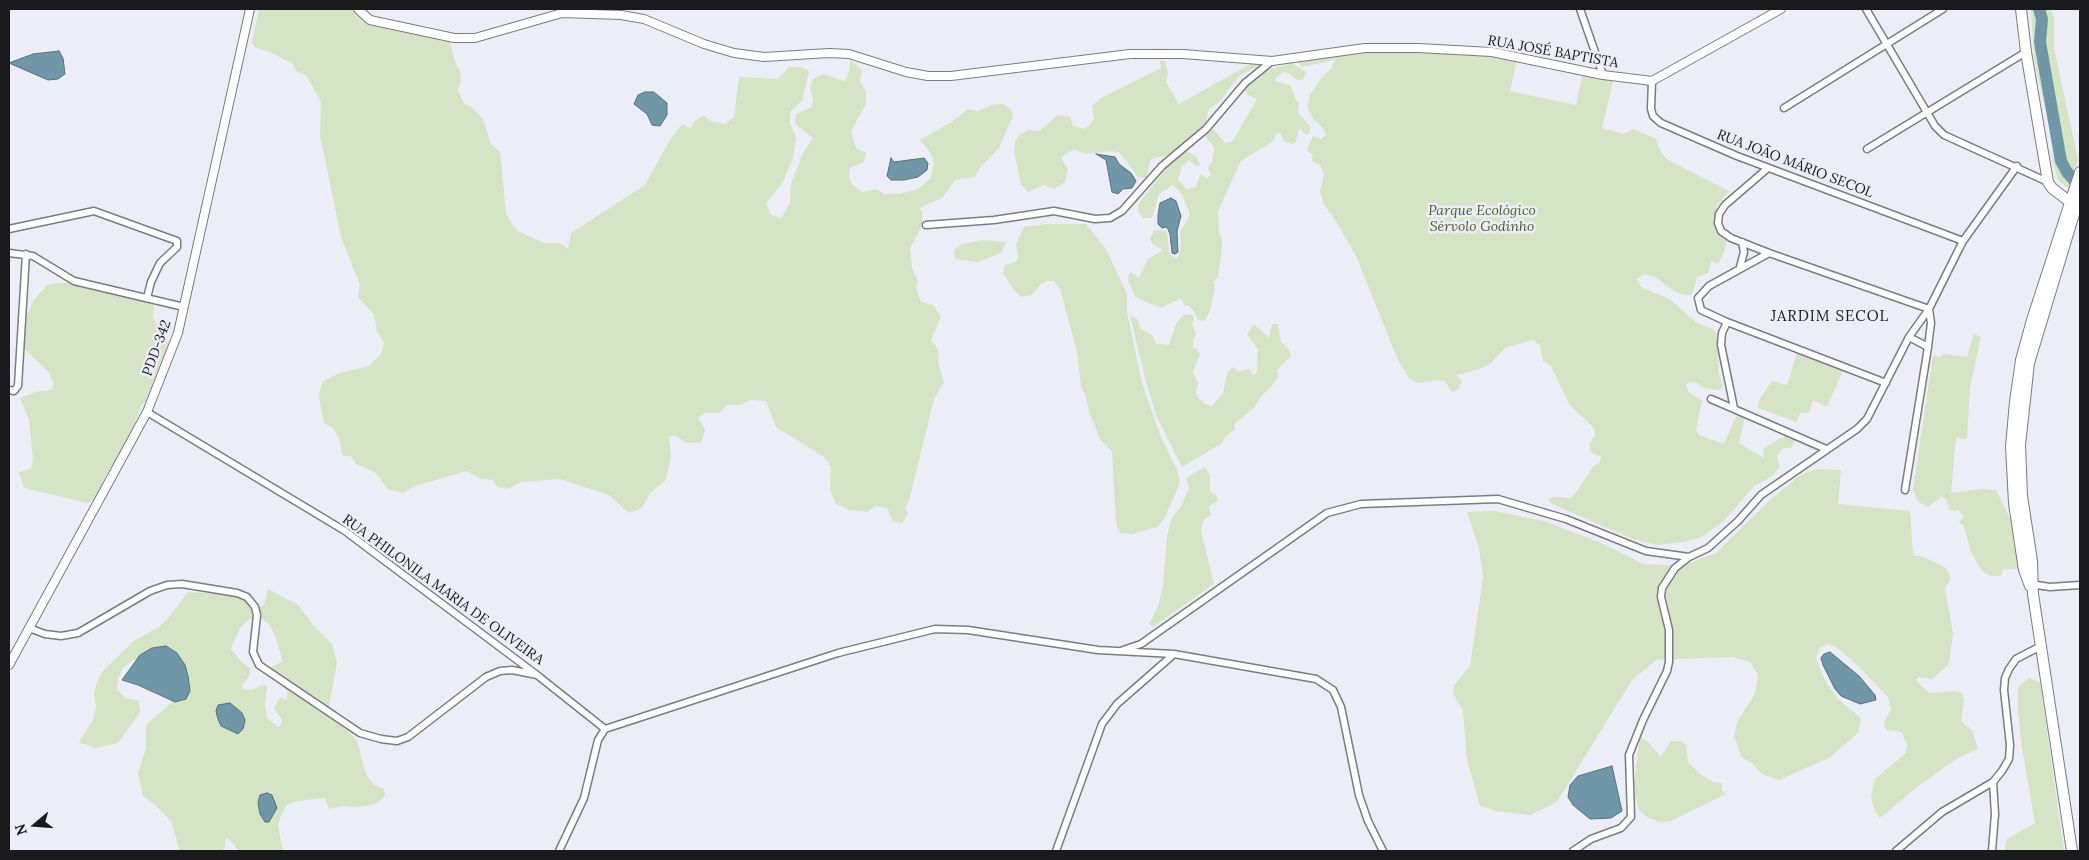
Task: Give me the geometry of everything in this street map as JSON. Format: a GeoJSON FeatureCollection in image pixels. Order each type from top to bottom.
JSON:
{"type":"FeatureCollection","features":[{"type":"Feature","properties":{"kind":"main road"},"geometry":{"type":"LineString","coordinates":[[2021,9],[2026,52],[2048,182],[2058,194],[2064,218]]}},
{"type":"Feature","properties":{"kind":"main road"},"geometry":{"type":"LineString","coordinates":[[2031,588],[2032,561],[2022,496],[2020,445],[2024,401],[2029,363],[2075,200],[2080,172]]}},
{"type":"Feature","properties":{"kind":"main road"},"geometry":{"type":"LineString","coordinates":[[2058,194],[2075,200]]}},
{"type":"Feature","properties":{"kind":"main road"},"geometry":{"type":"LineString","coordinates":[[2072,851],[2041,646],[2031,588],[2024,570],[2014,503],[2011,446],[2021,360],[2064,218],[2075,200]]}},
{"type":"Feature","properties":{"kind":"street","name":"PDD-342"},"geometry":{"type":"LineString","coordinates":[[9,665],[147,412],[178,333],[250,9]]}},
{"type":"Feature","properties":{"kind":"street","name":"RUA JOSÉ BAPTISTA"},"geometry":{"type":"LineString","coordinates":[[358,9],[370,20],[454,38],[475,38],[562,13],[621,15],[644,19],[704,44],[734,53],[764,57],[829,52],[849,54],[906,72],[928,76],[951,76],[1130,54],[1183,54],[1272,61],[1365,48],[1418,48],[1492,52],[1603,75],[1652,82]]}},
{"type":"Feature","properties":{"kind":"street"},"geometry":{"type":"LineString","coordinates":[[1580,9],[1603,75]]}},
{"type":"Feature","properties":{"kind":"street"},"geometry":{"type":"LineString","coordinates":[[1652,82],[1769,12],[1781,9]]}},
{"type":"Feature","properties":{"kind":"street"},"geometry":{"type":"LineString","coordinates":[[1866,9],[1925,114],[1944,135],[2017,166],[2048,182]]}},
{"type":"Feature","properties":{"kind":"street"},"geometry":{"type":"LineString","coordinates":[[1784,108],[1943,9]]}},
{"type":"Feature","properties":{"kind":"street"},"geometry":{"type":"LineString","coordinates":[[1868,149],[2026,52]]}},
{"type":"Feature","properties":{"kind":"street"},"geometry":{"type":"LineString","coordinates":[[926,225],[994,220],[1054,211],[1095,219],[1110,218],[1122,211],[1162,166],[1206,129],[1245,83],[1272,61]]}},
{"type":"Feature","properties":{"kind":"street","name":"RUA JOÃO MÁRIO SECOL"},"geometry":{"type":"LineString","coordinates":[[1652,82],[1651,109],[1653,116],[1661,123],[1768,168],[1963,241]]}},
{"type":"Feature","properties":{"kind":"street"},"geometry":{"type":"LineString","coordinates":[[1572,851],[1591,840],[1621,828],[1631,817],[1632,808],[1628,785],[1629,755],[1642,720],[1667,672],[1669,662],[1669,630],[1661,596],[1662,588],[1675,568],[1689,557],[1718,540],[1761,495],[1857,429],[1867,418],[1909,337],[1929,308],[1963,241],[2017,166]]}},
{"type":"Feature","properties":{"kind":"street"},"geometry":{"type":"LineString","coordinates":[[1768,168],[1725,205],[1719,214],[1718,223],[1722,231],[1769,253],[1929,308]]}},
{"type":"Feature","properties":{"kind":"street"},"geometry":{"type":"LineString","coordinates":[[9,229],[94,211],[177,241],[177,247],[160,263],[150,282],[147,298]]}},
{"type":"Feature","properties":{"kind":"street"},"geometry":{"type":"LineString","coordinates":[[1740,267],[1744,252],[1742,242]]}},
{"type":"Feature","properties":{"kind":"street"},"geometry":{"type":"LineString","coordinates":[[9,253],[26,254],[48,264],[74,281],[184,307]]}},
{"type":"Feature","properties":{"kind":"street"},"geometry":{"type":"LineString","coordinates":[[1769,253],[1740,267],[1709,286],[1698,298],[1701,310],[1727,322],[1886,383]]}},
{"type":"Feature","properties":{"kind":"street"},"geometry":{"type":"LineString","coordinates":[[9,390],[14,391],[18,386],[26,254]]}},
{"type":"Feature","properties":{"kind":"street"},"geometry":{"type":"LineString","coordinates":[[1905,490],[1928,347],[1931,322],[1929,308]]}},
{"type":"Feature","properties":{"kind":"street"},"geometry":{"type":"LineString","coordinates":[[1727,322],[1722,333],[1721,345],[1734,408]]}},
{"type":"Feature","properties":{"kind":"street"},"geometry":{"type":"LineString","coordinates":[[1909,337],[1928,347]]}},
{"type":"Feature","properties":{"kind":"street"},"geometry":{"type":"LineString","coordinates":[[1711,399],[1826,449]]}},
{"type":"Feature","properties":{"kind":"street","name":"RUA PHILONILA MARIA DE OLIVEIRA"},"geometry":{"type":"LineString","coordinates":[[147,412],[345,531],[537,675],[605,729]]}},
{"type":"Feature","properties":{"kind":"street"},"geometry":{"type":"LineString","coordinates":[[1123,650],[1142,644],[1327,513],[1362,504],[1498,499],[1566,519],[1636,548],[1661,555],[1689,557]]}},
{"type":"Feature","properties":{"kind":"street"},"geometry":{"type":"LineString","coordinates":[[29,628],[45,634],[62,636],[78,633],[150,591],[167,586],[182,584],[237,592],[247,597],[255,607],[257,615],[253,652],[259,665],[360,733],[397,741],[408,736],[486,677],[500,671],[512,670],[537,675]]}},
{"type":"Feature","properties":{"kind":"street"},"geometry":{"type":"LineString","coordinates":[[2031,588],[2080,585]]}},
{"type":"Feature","properties":{"kind":"street"},"geometry":{"type":"LineString","coordinates":[[559,851],[584,798],[598,740],[605,729],[838,653],[935,629],[968,630],[1098,650],[1174,654],[1316,678],[1333,690],[1341,707],[1359,795],[1368,821],[1383,851]]}},
{"type":"Feature","properties":{"kind":"street"},"geometry":{"type":"LineString","coordinates":[[1896,851],[1942,812],[1993,782],[2009,759],[2010,745],[2004,690],[2008,669],[2016,659],[2041,646]]}},
{"type":"Feature","properties":{"kind":"street"},"geometry":{"type":"LineString","coordinates":[[1056,851],[1102,724],[1116,704],[1174,654]]}},
{"type":"Feature","properties":{"kind":"street"},"geometry":{"type":"LineString","coordinates":[[1992,851],[1996,814],[1993,782]]}},
{"type":"Feature","properties":{"kind":"green space"},"geometry":{"type":"Polygon","coordinates":[[[259,9],[353,9],[361,18],[381,27],[449,40],[456,64],[460,70],[461,82],[458,90],[464,104],[472,107],[483,119],[491,144],[500,152],[506,213],[511,223],[519,232],[545,243],[560,243],[568,249],[571,233],[645,185],[671,138],[682,124],[690,128],[695,121],[704,115],[710,121],[725,124],[734,117],[739,77],[778,79],[789,67],[801,67],[809,71],[802,101],[790,112],[790,123],[796,138],[793,158],[782,184],[766,203],[771,215],[781,218],[790,203],[791,184],[803,153],[813,138],[795,124],[796,114],[811,107],[813,100],[810,88],[813,79],[823,74],[845,81],[849,72],[850,60],[862,70],[860,81],[866,92],[866,104],[851,131],[856,148],[866,153],[864,162],[850,168],[849,178],[852,184],[862,192],[877,189],[884,194],[899,194],[918,189],[930,179],[934,163],[930,152],[920,140],[953,121],[968,109],[978,111],[992,105],[1003,104],[1011,110],[1013,116],[999,148],[980,167],[975,177],[955,180],[942,198],[919,208],[922,211],[922,226],[910,248],[912,268],[918,281],[916,288],[921,302],[933,305],[941,317],[931,340],[938,349],[939,366],[944,382],[934,399],[909,501],[905,508],[908,513],[902,524],[893,521],[887,508],[876,506],[867,512],[850,510],[836,504],[830,490],[831,467],[824,457],[776,427],[766,401],[751,400],[740,405],[727,405],[720,413],[705,413],[698,418],[705,429],[701,443],[687,443],[676,436],[669,436],[671,455],[666,480],[650,493],[642,508],[628,513],[609,495],[560,479],[521,482],[508,489],[497,487],[493,480],[481,479],[466,471],[415,486],[403,493],[388,489],[375,472],[356,464],[352,457],[342,455],[340,441],[334,429],[324,423],[319,396],[322,382],[339,373],[369,366],[381,354],[384,343],[377,332],[374,315],[358,297],[360,285],[341,237],[320,135],[321,102],[306,75],[296,71],[293,64],[270,52],[254,47],[252,42],[259,9]]]}},
{"type":"Feature","properties":{"kind":"green space"},"geometry":{"type":"Polygon","coordinates":[[[2031,9],[2051,9],[2054,18],[2054,48],[2078,160],[2068,188],[2058,180],[2053,162],[2052,138],[2034,59],[2031,9]]]}},
{"type":"Feature","properties":{"kind":"green space","name":"Parque Ecológico Sérvolo Godinho"},"geometry":{"type":"Polygon","coordinates":[[[1395,50],[1492,55],[1517,60],[1510,91],[1576,105],[1583,73],[1614,77],[1602,128],[1624,134],[1633,129],[1656,139],[1662,154],[1668,160],[1729,191],[1717,206],[1714,223],[1720,235],[1727,240],[1724,252],[1718,264],[1711,261],[1708,273],[1697,277],[1692,294],[1685,295],[1674,291],[1655,277],[1644,274],[1637,279],[1641,287],[1669,299],[1697,323],[1713,329],[1717,335],[1719,374],[1723,385],[1720,390],[1703,388],[1696,382],[1689,382],[1686,385],[1689,393],[1702,400],[1696,430],[1699,435],[1724,444],[1737,414],[1741,413],[1745,416],[1739,443],[1764,458],[1763,449],[1780,438],[1784,438],[1783,431],[1797,437],[1791,448],[1783,448],[1777,456],[1780,468],[1771,477],[1754,486],[1725,520],[1702,537],[1683,542],[1658,545],[1632,539],[1550,503],[1548,499],[1553,497],[1572,498],[1593,467],[1600,462],[1601,456],[1592,453],[1589,444],[1595,436],[1594,428],[1569,404],[1551,366],[1543,361],[1540,345],[1532,340],[1505,348],[1490,364],[1477,370],[1456,375],[1462,381],[1459,389],[1452,392],[1445,381],[1435,380],[1418,383],[1409,378],[1398,360],[1356,256],[1334,218],[1324,205],[1320,191],[1324,174],[1320,165],[1312,161],[1313,155],[1307,150],[1313,136],[1321,139],[1326,135],[1322,127],[1314,120],[1307,107],[1310,95],[1322,77],[1330,70],[1335,60],[1301,67],[1299,62],[1351,53],[1395,50]]]}},
{"type":"Feature","properties":{"kind":"green space"},"geometry":{"type":"Polygon","coordinates":[[[1160,61],[1165,61],[1168,74],[1166,82],[1179,104],[1254,62],[1263,64],[1240,75],[1220,101],[1209,109],[1206,121],[1180,147],[1168,155],[1151,159],[1146,178],[1138,177],[1120,153],[1113,151],[1085,154],[1074,149],[1061,157],[1068,169],[1065,182],[1054,189],[1044,185],[1028,192],[1021,184],[1014,152],[1015,142],[1019,135],[1028,130],[1039,131],[1058,115],[1070,117],[1073,126],[1083,129],[1090,125],[1094,119],[1092,106],[1101,98],[1161,68],[1160,61]]]}},
{"type":"Feature","properties":{"kind":"green space"},"geometry":{"type":"Polygon","coordinates":[[[1292,63],[1306,72],[1303,80],[1297,80],[1289,73],[1283,72],[1275,79],[1291,86],[1296,101],[1299,102],[1298,113],[1311,127],[1309,134],[1305,134],[1299,128],[1296,142],[1293,144],[1285,142],[1280,133],[1277,133],[1273,141],[1241,161],[1218,211],[1219,232],[1222,240],[1221,257],[1218,277],[1213,282],[1215,288],[1210,310],[1205,321],[1198,320],[1194,311],[1189,306],[1185,306],[1181,298],[1161,308],[1135,297],[1128,279],[1130,272],[1139,278],[1148,259],[1163,250],[1153,244],[1150,239],[1154,230],[1167,231],[1169,252],[1171,256],[1177,258],[1181,249],[1180,232],[1190,215],[1182,194],[1173,185],[1159,194],[1152,218],[1143,218],[1138,212],[1139,203],[1165,170],[1178,156],[1187,151],[1197,157],[1200,165],[1196,166],[1189,160],[1182,166],[1178,180],[1187,189],[1196,187],[1200,174],[1207,178],[1211,175],[1208,167],[1212,162],[1214,147],[1205,136],[1207,131],[1213,129],[1225,143],[1233,141],[1257,99],[1248,95],[1245,89],[1266,70],[1292,63]]]}},
{"type":"Feature","properties":{"kind":"green space"},"geometry":{"type":"Polygon","coordinates":[[[1048,224],[1086,224],[1106,249],[1127,294],[1127,312],[1142,383],[1161,437],[1177,470],[1180,483],[1164,519],[1157,527],[1132,534],[1120,533],[1116,523],[1112,451],[1100,439],[1089,412],[1086,397],[1081,386],[1077,351],[1060,289],[1054,281],[1047,281],[1040,285],[1032,295],[1022,297],[1015,291],[1003,273],[1005,265],[1016,262],[1018,257],[1016,244],[1024,227],[1048,224]]]}},
{"type":"Feature","properties":{"kind":"green space"},"geometry":{"type":"Polygon","coordinates":[[[983,240],[1006,242],[1001,253],[978,262],[955,259],[954,250],[962,244],[983,240]]]}},
{"type":"Feature","properties":{"kind":"green space"},"geometry":{"type":"Polygon","coordinates":[[[79,283],[106,289],[116,287],[154,305],[153,318],[170,347],[157,392],[141,406],[125,449],[105,476],[98,497],[88,503],[24,488],[19,472],[31,469],[33,458],[29,420],[20,398],[36,392],[51,390],[54,384],[48,371],[24,349],[22,342],[24,321],[34,300],[47,285],[79,283]]]}},
{"type":"Feature","properties":{"kind":"green space"},"geometry":{"type":"Polygon","coordinates":[[[1190,314],[1194,317],[1192,325],[1196,333],[1193,348],[1197,349],[1200,355],[1193,372],[1198,383],[1196,392],[1198,398],[1205,404],[1212,406],[1223,393],[1227,373],[1233,367],[1238,372],[1249,369],[1254,375],[1257,372],[1258,349],[1247,335],[1254,324],[1269,338],[1272,324],[1278,324],[1281,342],[1289,350],[1291,356],[1277,370],[1278,377],[1260,397],[1254,408],[1234,424],[1235,430],[1225,437],[1222,443],[1182,467],[1156,415],[1130,315],[1138,320],[1140,328],[1152,335],[1156,344],[1169,345],[1176,324],[1183,315],[1190,314]]]}},
{"type":"Feature","properties":{"kind":"green space"},"geometry":{"type":"Polygon","coordinates":[[[1974,334],[1981,337],[1970,387],[1967,439],[1956,438],[1951,493],[1981,489],[1996,490],[2011,520],[2019,569],[2003,569],[2001,576],[1991,576],[1982,571],[1971,552],[1964,526],[1959,522],[1964,516],[1958,510],[1950,511],[1946,499],[1941,497],[1928,507],[1918,502],[1913,490],[1933,355],[1940,357],[1943,354],[1967,357],[1974,334]]]}},
{"type":"Feature","properties":{"kind":"green space"},"geometry":{"type":"Polygon","coordinates":[[[1797,353],[1843,370],[1827,407],[1813,400],[1809,413],[1800,413],[1797,422],[1758,408],[1759,400],[1772,381],[1787,385],[1797,353]]]}},
{"type":"Feature","properties":{"kind":"green space"},"geometry":{"type":"Polygon","coordinates":[[[1205,467],[1210,476],[1210,491],[1217,496],[1218,501],[1209,506],[1211,515],[1203,521],[1201,531],[1214,584],[1153,627],[1149,624],[1158,606],[1163,586],[1167,536],[1172,518],[1181,506],[1189,488],[1186,478],[1205,467]]]}},
{"type":"Feature","properties":{"kind":"green space"},"geometry":{"type":"Polygon","coordinates":[[[1817,469],[1841,470],[1838,504],[1910,511],[1913,555],[1924,557],[1946,568],[1951,578],[1945,589],[1953,633],[1949,664],[1932,679],[1919,677],[1915,680],[1929,693],[1955,691],[1962,693],[1964,701],[1961,721],[1972,730],[1978,749],[1958,758],[1922,783],[1880,818],[1875,811],[1871,797],[1875,779],[1906,753],[1907,744],[1901,732],[1887,730],[1884,726],[1891,710],[1888,697],[1840,650],[1829,644],[1819,648],[1816,659],[1827,684],[1838,699],[1861,718],[1858,733],[1829,758],[1779,780],[1762,774],[1752,763],[1741,757],[1734,735],[1738,720],[1755,694],[1758,676],[1751,662],[1732,657],[1656,660],[1632,680],[1557,802],[1530,815],[1496,811],[1480,806],[1467,760],[1463,711],[1453,694],[1454,685],[1470,666],[1483,578],[1479,548],[1467,512],[1494,511],[1544,521],[1599,542],[1644,564],[1682,566],[1716,553],[1771,499],[1802,474],[1817,469]]]}},
{"type":"Feature","properties":{"kind":"green space"},"geometry":{"type":"Polygon","coordinates":[[[268,589],[298,605],[313,625],[332,644],[337,663],[329,706],[343,726],[357,741],[366,774],[374,785],[384,789],[385,797],[373,805],[356,807],[343,806],[329,809],[325,798],[297,801],[287,805],[281,815],[278,826],[283,851],[239,851],[228,838],[225,840],[225,848],[221,851],[180,851],[171,821],[143,796],[138,773],[146,748],[146,725],[181,694],[157,657],[133,660],[124,667],[118,678],[117,690],[126,698],[139,701],[140,712],[118,743],[95,748],[79,742],[93,720],[96,707],[94,694],[97,682],[102,672],[134,641],[159,627],[188,592],[240,595],[259,608],[264,605],[268,589]],[[259,617],[248,620],[240,628],[231,649],[250,668],[249,677],[242,685],[243,689],[252,690],[262,685],[267,686],[265,703],[267,718],[278,727],[281,726],[282,720],[274,708],[280,697],[287,700],[287,692],[271,667],[282,662],[274,633],[268,623],[259,617]]]}},
{"type":"Feature","properties":{"kind":"green space"},"geometry":{"type":"Polygon","coordinates":[[[2029,678],[2040,682],[2064,851],[2005,851],[2006,840],[2035,823],[2018,712],[2018,687],[2029,678]]]}},
{"type":"Feature","properties":{"kind":"green space"},"geometry":{"type":"Polygon","coordinates":[[[1640,737],[1647,741],[1661,757],[1671,741],[1680,741],[1686,745],[1688,762],[1700,774],[1713,782],[1722,783],[1722,790],[1726,794],[1671,821],[1660,822],[1647,817],[1639,810],[1635,796],[1635,776],[1640,737]]]}},
{"type":"Feature","properties":{"kind":"water"},"geometry":{"type":"Polygon","coordinates":[[[59,51],[63,58],[65,74],[58,79],[48,80],[9,63],[33,54],[59,51]]]}},
{"type":"Feature","properties":{"kind":"water"},"geometry":{"type":"Polygon","coordinates":[[[645,92],[654,92],[667,103],[667,115],[660,126],[652,125],[647,114],[634,104],[638,95],[645,92]]]}},
{"type":"Feature","properties":{"kind":"water"},"geometry":{"type":"Polygon","coordinates":[[[1096,154],[1115,157],[1119,164],[1131,173],[1136,181],[1132,188],[1123,189],[1118,194],[1112,192],[1106,160],[1096,154]]]}},
{"type":"Feature","properties":{"kind":"water"},"geometry":{"type":"Polygon","coordinates":[[[891,158],[894,162],[924,158],[928,163],[927,170],[918,177],[891,180],[887,176],[891,158]]]}},
{"type":"Feature","properties":{"kind":"water"},"geometry":{"type":"Polygon","coordinates":[[[1171,198],[1176,201],[1181,216],[1177,231],[1178,252],[1175,254],[1172,253],[1170,234],[1167,227],[1162,228],[1158,224],[1160,203],[1171,198]]]}},
{"type":"Feature","properties":{"kind":"water"},"geometry":{"type":"Polygon","coordinates":[[[166,646],[177,653],[185,665],[188,676],[190,691],[186,699],[175,702],[138,685],[122,680],[140,655],[152,648],[166,646]]]}},
{"type":"Feature","properties":{"kind":"water"},"geometry":{"type":"Polygon","coordinates":[[[1830,652],[1859,676],[1875,695],[1876,700],[1860,704],[1841,696],[1835,689],[1821,658],[1824,654],[1830,652]]]}},
{"type":"Feature","properties":{"kind":"water"},"geometry":{"type":"Polygon","coordinates":[[[230,703],[242,713],[245,720],[243,729],[238,734],[221,726],[218,719],[216,711],[218,705],[230,703]]]}},
{"type":"Feature","properties":{"kind":"water"},"geometry":{"type":"Polygon","coordinates":[[[1612,766],[1622,811],[1611,818],[1590,819],[1573,805],[1568,797],[1570,785],[1578,776],[1612,766]]]}},
{"type":"Feature","properties":{"kind":"water"},"geometry":{"type":"Polygon","coordinates":[[[267,793],[272,795],[277,808],[269,822],[265,822],[260,814],[258,803],[260,795],[267,793]]]}},
{"type":"Feature","properties":{"kind":"waterway"},"geometry":{"type":"LineString","coordinates":[[2039,9],[2042,19],[2040,42],[2061,161],[2067,172],[2080,187]]}},
{"type":"Feature","properties":{"kind":"district","name":"JARDIM SECOL"},"geometry":{"type":"Point","coordinates":[1830,317]}}]}
